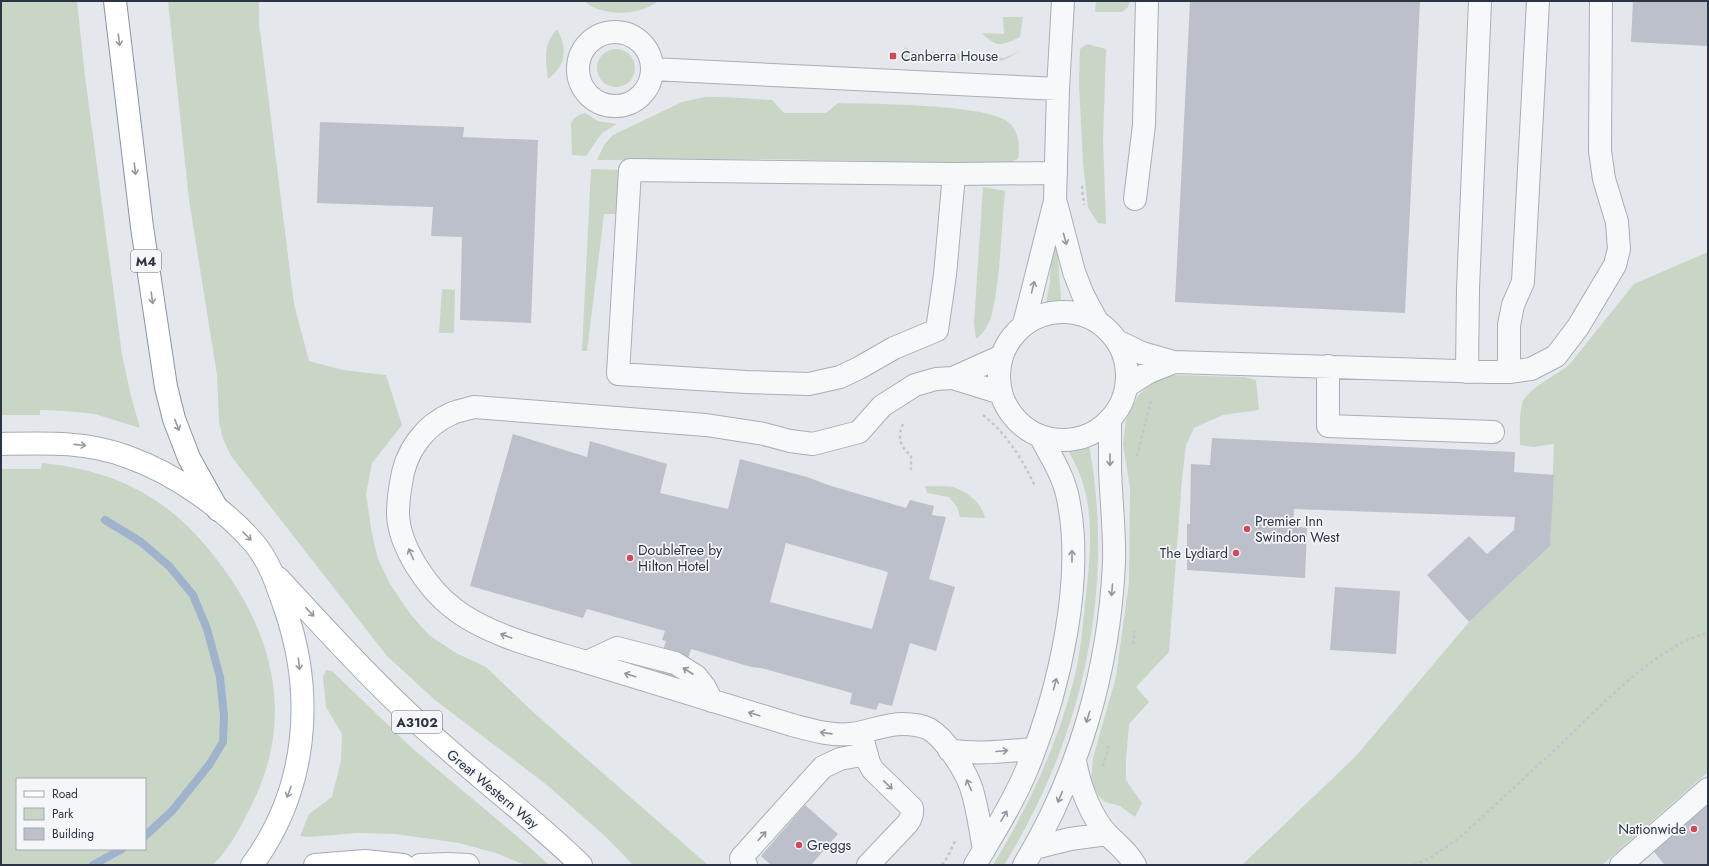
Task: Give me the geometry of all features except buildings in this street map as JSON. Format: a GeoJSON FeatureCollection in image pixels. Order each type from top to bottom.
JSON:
{"type":"FeatureCollection","features":[{"type":"Feature","properties":{"kind":"main road","name":"M4"},"geometry":{"type":"LineString","coordinates":[[115,1],[142,228],[166,387],[174,419],[189,458],[218,510]]}},
{"type":"Feature","properties":{"kind":"main road"},"geometry":{"type":"LineString","coordinates":[[1,444],[41,443],[85,446],[130,457],[175,480],[218,510],[254,544],[274,573],[298,653],[302,684],[303,721],[301,743],[293,781],[281,815],[271,836],[252,865]]}},
{"type":"Feature","properties":{"kind":"main road","name":"Great Western Way"},"geometry":{"type":"LineString","coordinates":[[274,573],[407,713],[580,862]]}},
{"type":"Feature","properties":{"kind":"main road"},"geometry":{"type":"LineString","coordinates":[[315,865],[365,861],[403,865]]}},
{"type":"Feature","properties":{"kind":"street"},"geometry":{"type":"LineString","coordinates":[[1024,324],[1055,202],[1058,89],[1063,1]]}},
{"type":"Feature","properties":{"kind":"street"},"geometry":{"type":"LineString","coordinates":[[1135,199],[1144,124],[1147,1]]}},
{"type":"Feature","properties":{"kind":"street"},"geometry":{"type":"LineString","coordinates":[[1467,372],[1468,289],[1480,1]]}},
{"type":"Feature","properties":{"kind":"street"},"geometry":{"type":"LineString","coordinates":[[1509,372],[1509,325],[1513,305],[1523,282],[1538,1]]}},
{"type":"Feature","properties":{"kind":"street"},"geometry":{"type":"LineString","coordinates":[[1117,341],[1142,353],[1174,362],[1328,366],[1467,372],[1509,372],[1531,369],[1556,356],[1578,327],[1615,265],[1619,249],[1617,222],[1604,179],[1600,151],[1601,1]]}},
{"type":"Feature","properties":{"kind":"street"},"geometry":{"type":"LineString","coordinates":[[652,69],[1058,89]]}},
{"type":"Feature","properties":{"kind":"street"},"geometry":{"type":"LineString","coordinates":[[954,174],[945,275],[937,330],[894,348],[840,377],[809,384],[746,382],[618,374],[630,170],[954,174],[1056,173]]}},
{"type":"Feature","properties":{"kind":"street"},"geometry":{"type":"LineString","coordinates":[[1055,202],[1074,272],[1083,295],[1097,321]]}},
{"type":"Feature","properties":{"kind":"street"},"geometry":{"type":"LineString","coordinates":[[1060,311],[1079,313],[1097,321],[1108,330],[1124,353],[1127,368],[1127,386],[1119,409],[1110,421],[1097,431],[1082,438],[1066,441],[1050,440],[1033,434],[1018,423],[1007,409],[1000,392],[998,375],[1002,356],[1010,339],[1024,324],[1041,315],[1060,311]]}},
{"type":"Feature","properties":{"kind":"street"},"geometry":{"type":"LineString","coordinates":[[979,857],[977,808],[970,786],[944,743],[929,729],[913,724],[892,725],[861,732],[839,734],[820,732],[712,701],[704,686],[696,676],[675,663],[617,648],[587,662],[477,625],[452,608],[432,588],[416,567],[404,538],[398,516],[401,483],[406,459],[417,440],[439,421],[454,412],[474,407],[706,425],[764,434],[790,441],[813,444],[859,432],[882,406],[897,395],[925,381],[952,378],[1002,356]]}},
{"type":"Feature","properties":{"kind":"street"},"geometry":{"type":"LineString","coordinates":[[1127,386],[1149,372],[1174,362]]}},
{"type":"Feature","properties":{"kind":"street"},"geometry":{"type":"LineString","coordinates":[[1328,366],[1328,426],[1493,432]]}},
{"type":"Feature","properties":{"kind":"street"},"geometry":{"type":"LineString","coordinates":[[952,378],[1000,392]]}},
{"type":"Feature","properties":{"kind":"street"},"geometry":{"type":"LineString","coordinates":[[1029,857],[1054,812],[1074,761],[1102,667],[1114,563],[1110,470],[1110,421]]}},
{"type":"Feature","properties":{"kind":"street"},"geometry":{"type":"LineString","coordinates":[[979,857],[1008,809],[1027,771],[1035,749],[1047,713],[1061,659],[1070,606],[1072,525],[1067,494],[1055,463],[1040,436]]}},
{"type":"Feature","properties":{"kind":"street"},"geometry":{"type":"LineString","coordinates":[[861,732],[866,754],[873,770],[912,808],[913,813],[907,824],[868,865]]}},
{"type":"Feature","properties":{"kind":"street"},"geometry":{"type":"LineString","coordinates":[[949,750],[967,753],[984,753],[1035,749]]}},
{"type":"Feature","properties":{"kind":"street"},"geometry":{"type":"LineString","coordinates":[[746,865],[742,862],[741,858],[823,767],[840,759],[866,754]]}},
{"type":"Feature","properties":{"kind":"street"},"geometry":{"type":"LineString","coordinates":[[1074,761],[1083,791],[1091,809],[1107,834],[1127,852],[1135,865]]}},
{"type":"Feature","properties":{"kind":"street"},"geometry":{"type":"LineString","coordinates":[[1621,865],[1708,788]]}},
{"type":"Feature","properties":{"kind":"street"},"geometry":{"type":"LineString","coordinates":[[1029,857],[1070,838],[1107,834]]}},
{"type":"Feature","properties":{"kind":"street"},"geometry":{"type":"LineString","coordinates":[[420,865],[468,865]]}},
{"type":"Feature","properties":{"kind":"path"},"geometry":{"type":"LineString","coordinates":[[980,413],[991,421],[1007,438],[1026,468],[1038,492]]}},
{"type":"Feature","properties":{"kind":"path"},"geometry":{"type":"LineString","coordinates":[[904,421],[900,430],[900,438],[906,452],[911,456],[911,470]]}},
{"type":"Feature","properties":{"kind":"path"},"geometry":{"type":"LineString","coordinates":[[1414,865],[1430,858],[1459,838],[1619,689],[1659,656],[1697,635],[1708,633]]}},
{"type":"Feature","properties":{"kind":"path"},"geometry":{"type":"LineString","coordinates":[[942,865],[954,845],[956,838]]}},
{"type":"Feature","properties":{"kind":"green space"},"geometry":{"type":"Polygon","coordinates":[[[1,1],[77,1],[85,76],[122,355],[140,428],[95,414],[66,411],[40,410],[40,415],[1,415],[1,1]]]}},
{"type":"Feature","properties":{"kind":"green space"},"geometry":{"type":"Polygon","coordinates":[[[168,1],[259,1],[259,23],[294,304],[309,361],[343,370],[386,375],[402,425],[372,463],[366,494],[372,534],[378,559],[390,584],[411,615],[429,635],[456,653],[486,667],[533,712],[708,865],[633,865],[606,837],[547,785],[435,700],[387,656],[231,456],[223,439],[219,422],[217,375],[189,200],[168,1]]]}},
{"type":"Feature","properties":{"kind":"green space"},"geometry":{"type":"Polygon","coordinates":[[[584,1],[658,1],[641,10],[621,13],[601,10],[584,1]]]}},
{"type":"Feature","properties":{"kind":"green space"},"geometry":{"type":"Polygon","coordinates":[[[1096,1],[1130,1],[1128,7],[1122,12],[1095,12],[1096,1]]]}},
{"type":"Feature","properties":{"kind":"green space"},"geometry":{"type":"Polygon","coordinates":[[[1003,17],[1023,17],[1020,37],[1004,44],[995,43],[982,33],[1004,34],[1003,17]]]}},
{"type":"Feature","properties":{"kind":"green space"},"geometry":{"type":"Polygon","coordinates":[[[557,29],[563,43],[564,50],[562,62],[559,68],[548,79],[546,59],[547,47],[552,35],[557,29]]]}},
{"type":"Feature","properties":{"kind":"green space"},"geometry":{"type":"Polygon","coordinates":[[[1087,44],[1106,49],[1103,140],[1106,224],[1098,223],[1088,208],[1083,163],[1079,84],[1080,49],[1087,44]]]}},
{"type":"Feature","properties":{"kind":"green space"},"geometry":{"type":"Polygon","coordinates":[[[905,47],[913,52],[947,52],[1004,58],[1021,51],[1004,60],[991,62],[903,57],[905,47]]]}},
{"type":"Feature","properties":{"kind":"green space"},"geometry":{"type":"Polygon","coordinates":[[[612,49],[620,49],[627,52],[632,57],[635,68],[632,79],[627,84],[620,87],[612,87],[605,84],[600,79],[597,72],[597,64],[600,57],[605,52],[612,49]]]}},
{"type":"Feature","properties":{"kind":"green space"},"geometry":{"type":"Polygon","coordinates":[[[705,97],[772,100],[784,113],[826,113],[838,103],[927,106],[977,112],[996,116],[1012,125],[1018,139],[1018,159],[1010,162],[985,163],[760,159],[597,160],[604,145],[613,135],[682,102],[705,97]]]}},
{"type":"Feature","properties":{"kind":"green space"},"geometry":{"type":"Polygon","coordinates":[[[585,113],[598,121],[617,124],[602,133],[586,156],[572,155],[571,123],[576,116],[585,113]]]}},
{"type":"Feature","properties":{"kind":"green space"},"geometry":{"type":"Polygon","coordinates":[[[591,169],[619,170],[617,214],[604,214],[587,351],[582,351],[591,169]]]}},
{"type":"Feature","properties":{"kind":"green space"},"geometry":{"type":"Polygon","coordinates":[[[983,187],[1005,191],[995,299],[990,321],[984,331],[976,339],[974,323],[983,187]]]}},
{"type":"Feature","properties":{"kind":"green space"},"geometry":{"type":"Polygon","coordinates":[[[1057,246],[1061,300],[1046,303],[1050,282],[1052,247],[1057,246]]]}},
{"type":"Feature","properties":{"kind":"green space"},"geometry":{"type":"Polygon","coordinates":[[[1708,252],[1708,772],[1602,865],[1242,865],[1356,756],[1469,622],[1550,546],[1554,444],[1534,447],[1520,445],[1520,414],[1524,399],[1535,388],[1569,365],[1634,284],[1708,252]]]}},
{"type":"Feature","properties":{"kind":"green space"},"geometry":{"type":"Polygon","coordinates":[[[442,289],[455,290],[454,333],[439,333],[442,289]]]}},
{"type":"Feature","properties":{"kind":"green space"},"geometry":{"type":"Polygon","coordinates":[[[1169,375],[1244,377],[1256,380],[1259,410],[1223,415],[1194,428],[1186,445],[1182,479],[1169,652],[1136,687],[1149,702],[1129,724],[1126,780],[1142,803],[1135,817],[1120,806],[1105,802],[1098,795],[1091,781],[1093,758],[1116,677],[1129,582],[1130,488],[1123,444],[1126,420],[1138,396],[1150,384],[1169,375]]]}},
{"type":"Feature","properties":{"kind":"green space"},"geometry":{"type":"Polygon","coordinates":[[[1089,445],[1096,500],[1098,554],[1095,609],[1086,662],[1072,715],[1054,767],[1031,817],[1004,865],[993,865],[1041,775],[1067,704],[1076,669],[1082,637],[1090,552],[1090,522],[1086,494],[1078,469],[1068,450],[1083,448],[1089,445]]]}},
{"type":"Feature","properties":{"kind":"green space"},"geometry":{"type":"Polygon","coordinates":[[[42,463],[70,467],[125,483],[160,503],[187,526],[211,552],[237,589],[253,618],[265,648],[272,678],[275,709],[273,740],[265,772],[252,804],[230,844],[213,865],[1,865],[1,469],[41,469],[42,463]]]}},
{"type":"Feature","properties":{"kind":"green space"},"geometry":{"type":"Polygon","coordinates":[[[925,486],[949,487],[961,490],[978,504],[985,518],[960,517],[957,507],[949,497],[927,493],[925,486]]]}},
{"type":"Feature","properties":{"kind":"green space"},"geometry":{"type":"Polygon","coordinates":[[[326,670],[332,671],[413,749],[549,865],[525,865],[496,853],[459,843],[396,834],[357,833],[309,837],[300,836],[309,814],[332,797],[341,761],[342,734],[326,707],[323,677],[326,670]]]}},
{"type":"Feature","properties":{"kind":"waterway"},"geometry":{"type":"LineString","coordinates":[[105,520],[141,542],[169,566],[193,595],[207,629],[220,677],[224,716],[223,742],[209,765],[172,811],[146,835]]}},
{"type":"Feature","properties":{"kind":"waterway"},"geometry":{"type":"LineString","coordinates":[[93,865],[120,850]]}},
{"type":"Feature","properties":{"kind":"place","name":"Canberra House"},"geometry":{"type":"Point","coordinates":[893,56]}},
{"type":"Feature","properties":{"kind":"place","name":"Premier Inn Swindon West"},"geometry":{"type":"Point","coordinates":[1247,529]}},
{"type":"Feature","properties":{"kind":"place","name":"The Lydiard"},"geometry":{"type":"Point","coordinates":[1236,553]}},
{"type":"Feature","properties":{"kind":"place","name":"DoubleTree by Hilton Hotel"},"geometry":{"type":"Point","coordinates":[630,558]}},
{"type":"Feature","properties":{"kind":"place","name":"Nationwide"},"geometry":{"type":"Point","coordinates":[1694,829]}},
{"type":"Feature","properties":{"kind":"place","name":"Greggs"},"geometry":{"type":"Point","coordinates":[799,845]}}]}
